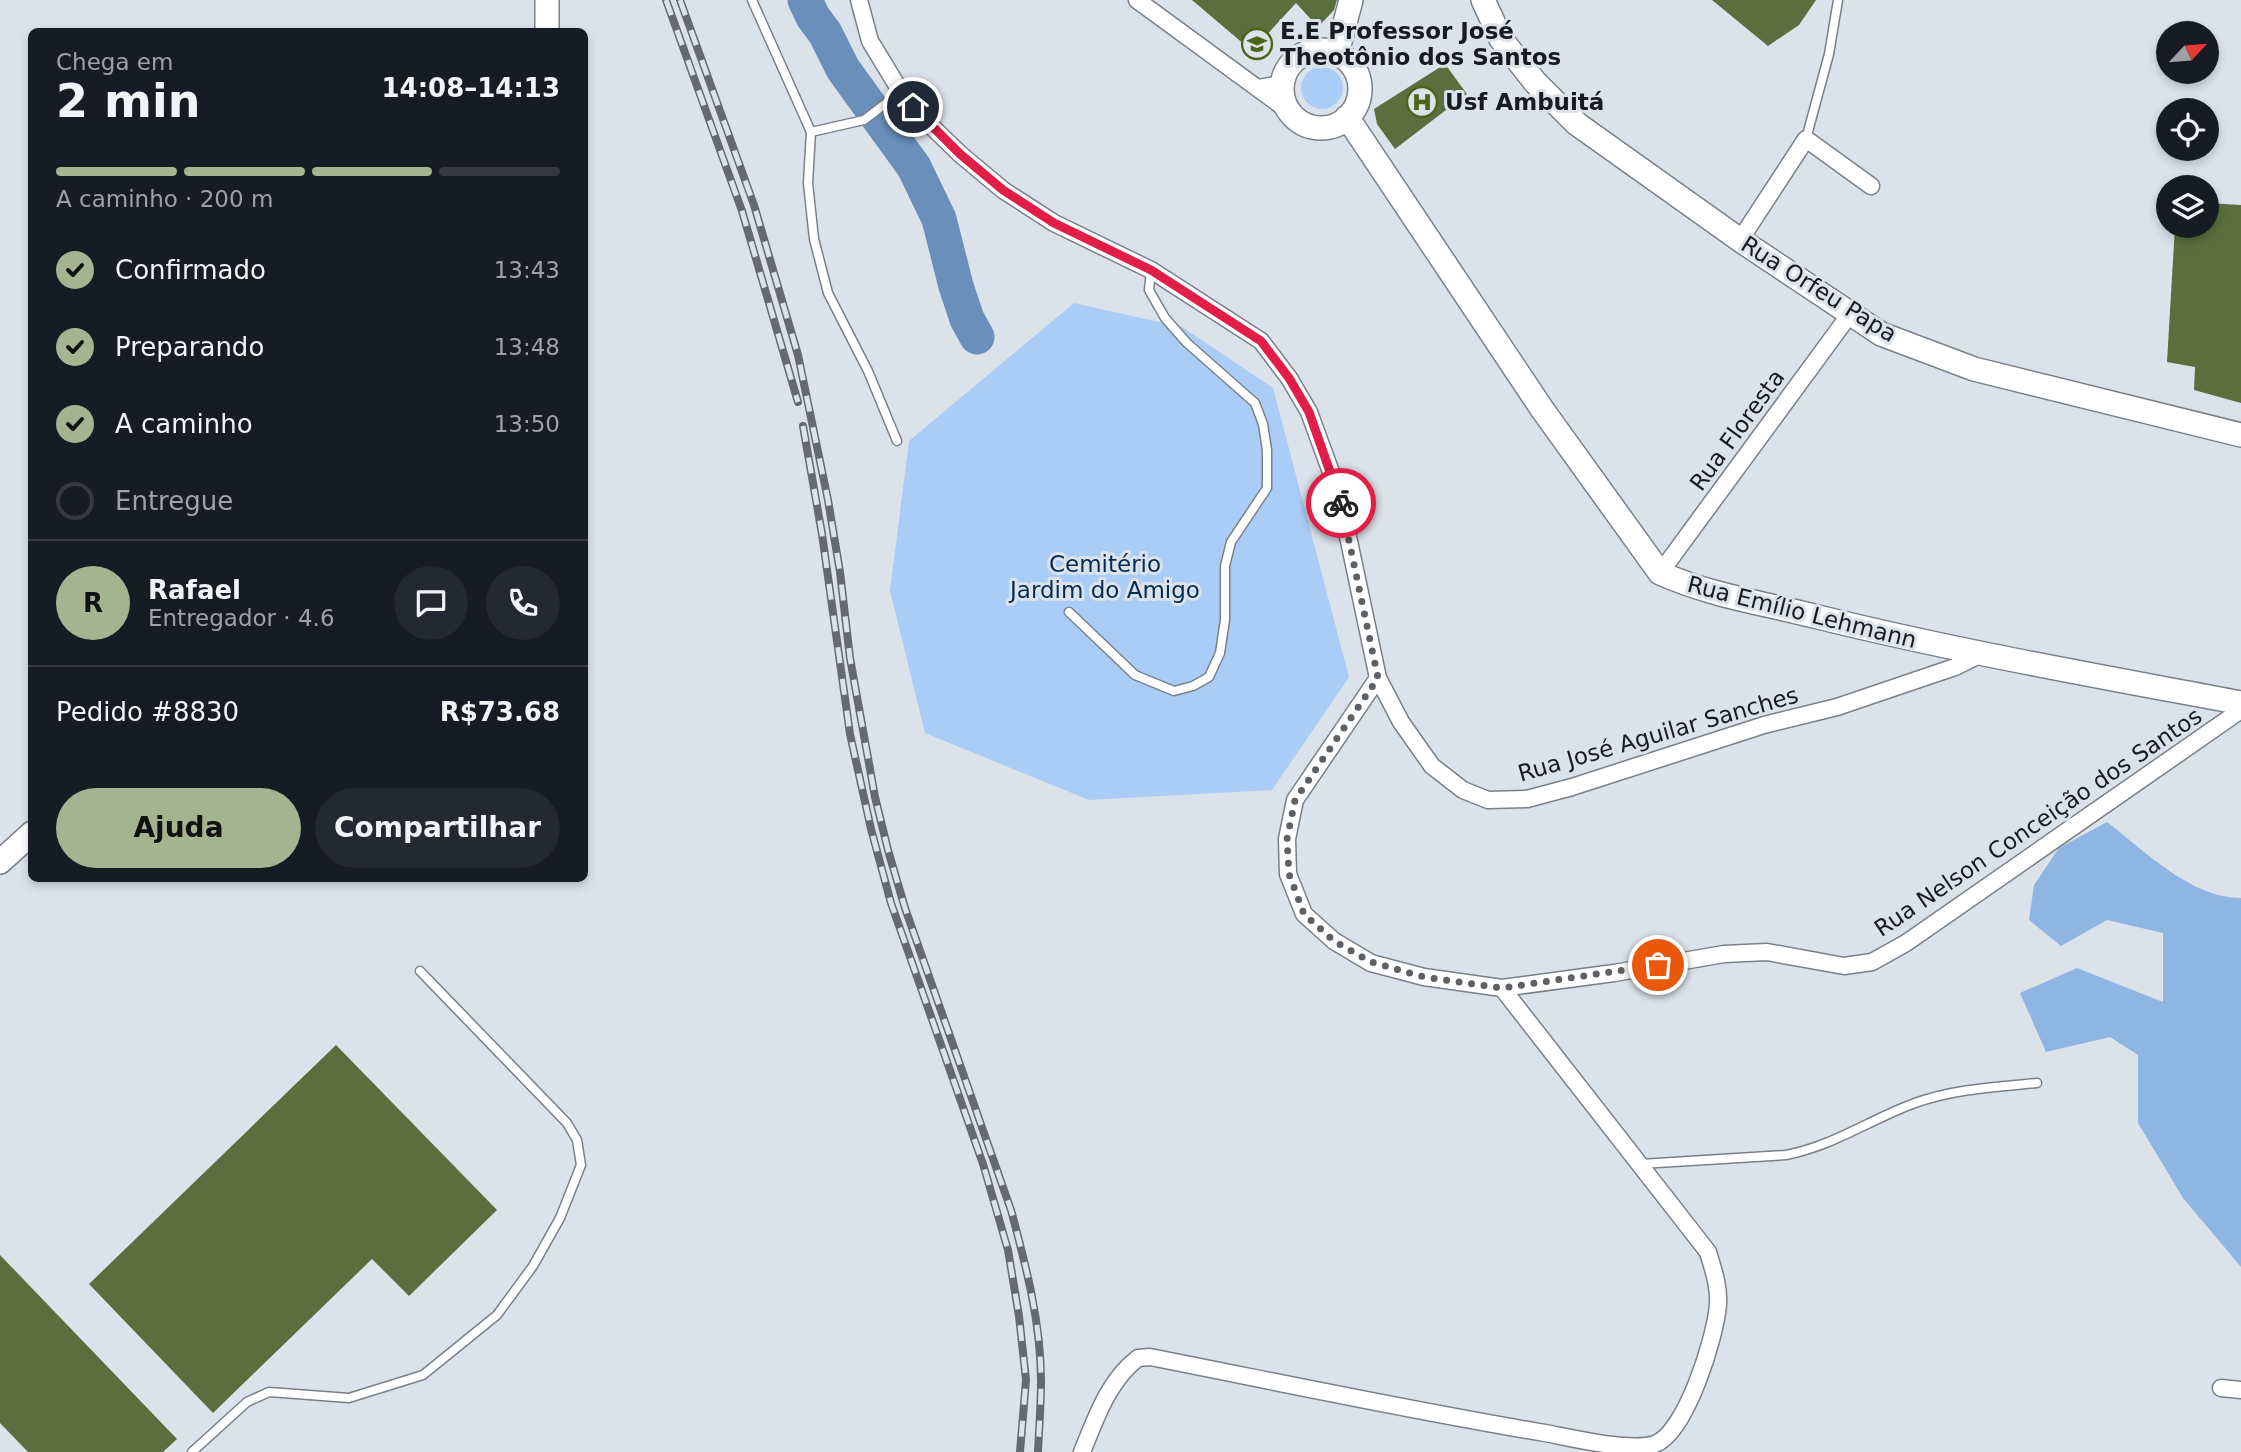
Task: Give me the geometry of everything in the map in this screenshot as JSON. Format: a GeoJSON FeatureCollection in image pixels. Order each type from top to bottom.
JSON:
{"type":"FeatureCollection","features":[{"type":"Feature","properties":{"kind":"street"},"geometry":{"type":"LineString","coordinates":[[547,0],[547,28]]}},
{"type":"Feature","properties":{"kind":"street","name":"Rua José Aguilar Sanches"},"geometry":{"type":"LineString","coordinates":[[859,0],[870,41],[901,92],[960,154],[1003,190],[1054,223],[1151,270],[1261,341],[1289,378],[1309,412],[1339,494],[1378,678],[1401,722],[1432,766],[1463,790],[1488,800],[1527,799],[1764,725],[1837,707],[1955,667],[1980,653]]}},
{"type":"Feature","properties":{"kind":"street"},"geometry":{"type":"LineString","coordinates":[[1137,0],[1298,120],[1310,126],[1336,125],[1347,117],[1359,97],[1360,85],[1350,64],[1337,53],[1318,49],[1293,61],[1282,84],[1283,98],[1290,112]]}},
{"type":"Feature","properties":{"kind":"street"},"geometry":{"type":"LineString","coordinates":[[1337,53],[1351,0]]}},
{"type":"Feature","properties":{"kind":"street","name":"Rua Orfeu Papa"},"geometry":{"type":"LineString","coordinates":[[1483,0],[1501,39],[1535,82],[1577,124],[1740,240],[1881,334],[1974,369],[2241,435]]}},
{"type":"Feature","properties":{"kind":"street"},"geometry":{"type":"LineString","coordinates":[[1258,88],[1282,84]]}},
{"type":"Feature","properties":{"kind":"street","name":"Rua Emílio Lehmann"},"geometry":{"type":"LineString","coordinates":[[1347,117],[1542,409],[1660,573],[1682,583],[1735,598],[1906,639],[2241,703]]}},
{"type":"Feature","properties":{"kind":"street"},"geometry":{"type":"LineString","coordinates":[[1740,240],[1806,139],[1871,186]]}},
{"type":"Feature","properties":{"kind":"street","name":"Rua Floresta"},"geometry":{"type":"LineString","coordinates":[[1660,573],[1850,314]]}},
{"type":"Feature","properties":{"kind":"street","name":"Rua Nelson Conceição dos Santos"},"geometry":{"type":"LineString","coordinates":[[1378,678],[1295,800],[1287,839],[1289,874],[1296,894],[1304,914],[1334,941],[1371,962],[1424,977],[1502,988],[1614,973],[1724,954],[1767,952],[1844,966],[1872,962],[1906,943],[2241,710]]}},
{"type":"Feature","properties":{"kind":"street"},"geometry":{"type":"LineString","coordinates":[[0,862],[28,836]]}},
{"type":"Feature","properties":{"kind":"street"},"geometry":{"type":"LineString","coordinates":[[1082,1452],[1107,1394],[1117,1379],[1138,1358],[1150,1357],[1617,1449],[1645,1447],[1671,1435],[1699,1379],[1714,1333],[1718,1302],[1717,1282],[1708,1252],[1502,988]]}},
{"type":"Feature","properties":{"kind":"street"},"geometry":{"type":"LineString","coordinates":[[2221,1388],[2241,1390]]}},
{"type":"Feature","properties":{"kind":"lane"},"geometry":{"type":"LineString","coordinates":[[752,0],[811,132],[808,183],[810,206],[814,239],[828,293],[868,371],[897,440]]}},
{"type":"Feature","properties":{"kind":"lane"},"geometry":{"type":"LineString","coordinates":[[1806,139],[1829,54],[1838,0]]}},
{"type":"Feature","properties":{"kind":"lane"},"geometry":{"type":"LineString","coordinates":[[811,132],[864,120],[901,92]]}},
{"type":"Feature","properties":{"kind":"lane"},"geometry":{"type":"LineString","coordinates":[[1069,612],[1135,675],[1174,691],[1193,686],[1209,677],[1220,653],[1225,620],[1225,566],[1231,542],[1267,488],[1267,450],[1263,424],[1255,403],[1187,343],[1165,318],[1149,290],[1151,270]]}},
{"type":"Feature","properties":{"kind":"lane"},"geometry":{"type":"LineString","coordinates":[[192,1452],[247,1402],[269,1392],[349,1398],[423,1375],[497,1315],[533,1266],[560,1218],[581,1165],[577,1140],[567,1123],[420,971]]}},
{"type":"Feature","properties":{"kind":"lane"},"geometry":{"type":"LineString","coordinates":[[1641,1164],[1786,1155],[1808,1151],[1915,1103],[1965,1091],[2037,1083]]}},
{"type":"Feature","properties":{"kind":"green space"},"geometry":{"type":"Polygon","coordinates":[[[1322,67],[1337,73],[1343,88],[1337,103],[1322,109],[1307,103],[1301,88],[1307,73],[1322,67]]]}},
{"type":"Feature","properties":{"kind":"green space","name":"Cemitério Jardim do Amigo"},"geometry":{"type":"Polygon","coordinates":[[[1074,303],[1182,327],[1273,388],[1349,677],[1272,790],[1089,800],[925,733],[890,591],[909,441],[1074,303]]]}},
{"type":"Feature","properties":{"kind":"shaded area"},"geometry":{"type":"Polygon","coordinates":[[[2107,822],[2187,882],[2222,896],[2241,898],[2241,1267],[2183,1198],[2138,1123],[2138,1055],[2110,1037],[2046,1052],[2020,993],[2077,968],[2163,1002],[2163,933],[2107,920],[2061,946],[2029,920],[2034,885],[2059,848],[2107,822]]]}},
{"type":"Feature","properties":{"kind":"building"},"geometry":{"type":"Polygon","coordinates":[[[1192,0],[1337,0],[1334,10],[1318,27],[1296,3],[1252,51],[1192,0]]]}},
{"type":"Feature","properties":{"kind":"building"},"geometry":{"type":"Polygon","coordinates":[[[1712,0],[1816,0],[1799,25],[1768,46],[1712,0]]]}},
{"type":"Feature","properties":{"kind":"building","name":"Usf Ambuitá"},"geometry":{"type":"Polygon","coordinates":[[[1445,64],[1467,94],[1395,149],[1377,124],[1374,109],[1445,64]]]}},
{"type":"Feature","properties":{"kind":"building"},"geometry":{"type":"Polygon","coordinates":[[[2219,204],[2241,205],[2241,403],[2194,390],[2195,367],[2167,362],[2174,238],[2219,238],[2219,204]]]}},
{"type":"Feature","properties":{"kind":"building"},"geometry":{"type":"Polygon","coordinates":[[[336,1045],[497,1210],[409,1296],[372,1259],[213,1413],[89,1284],[336,1045]]]}},
{"type":"Feature","properties":{"kind":"building"},"geometry":{"type":"Polygon","coordinates":[[[0,1255],[177,1439],[163,1452],[28,1452],[0,1423],[0,1255]]]}},
{"type":"Feature","properties":{"kind":"waterway"},"geometry":{"type":"LineString","coordinates":[[805,0],[843,69],[914,167],[939,219],[956,286],[967,319],[977,337]]}},
{"type":"Feature","properties":{"kind":"railway"},"geometry":{"type":"LineString","coordinates":[[666,0],[742,211],[798,402]]}},
{"type":"Feature","properties":{"kind":"railway"},"geometry":{"type":"LineString","coordinates":[[680,0],[754,205],[798,355],[828,500],[850,658],[875,797],[888,850],[905,908],[1011,1210],[1022,1252],[1032,1295],[1040,1359],[1038,1452]]}},
{"type":"Feature","properties":{"kind":"railway"},"geometry":{"type":"LineString","coordinates":[[803,426],[822,534],[850,734],[871,829],[891,903],[983,1164],[1008,1250],[1026,1380],[1020,1452]]}},
{"type":"Feature","properties":{"kind":"way so far"},"geometry":{"type":"LineString","coordinates":[[1341,503],[1378,678],[1295,800],[1287,839],[1289,874],[1304,914],[1334,941],[1371,962],[1424,977],[1502,988],[1658,965]]}},
{"type":"Feature","properties":{"kind":"place","name":"E.E Professor José Theotônio dos Santos"},"geometry":{"type":"Point","coordinates":[1257,44]}},
{"type":"Feature","properties":{"kind":"place","name":"Usf Ambuitá"},"geometry":{"type":"Point","coordinates":[1422,102]}},
{"type":"Feature","properties":{"kind":"route"},"geometry":{"type":"LineString","coordinates":[[913,107],[960,154],[1003,190],[1054,223],[1151,270],[1261,341],[1289,378],[1309,412],[1341,503]]}}]}
